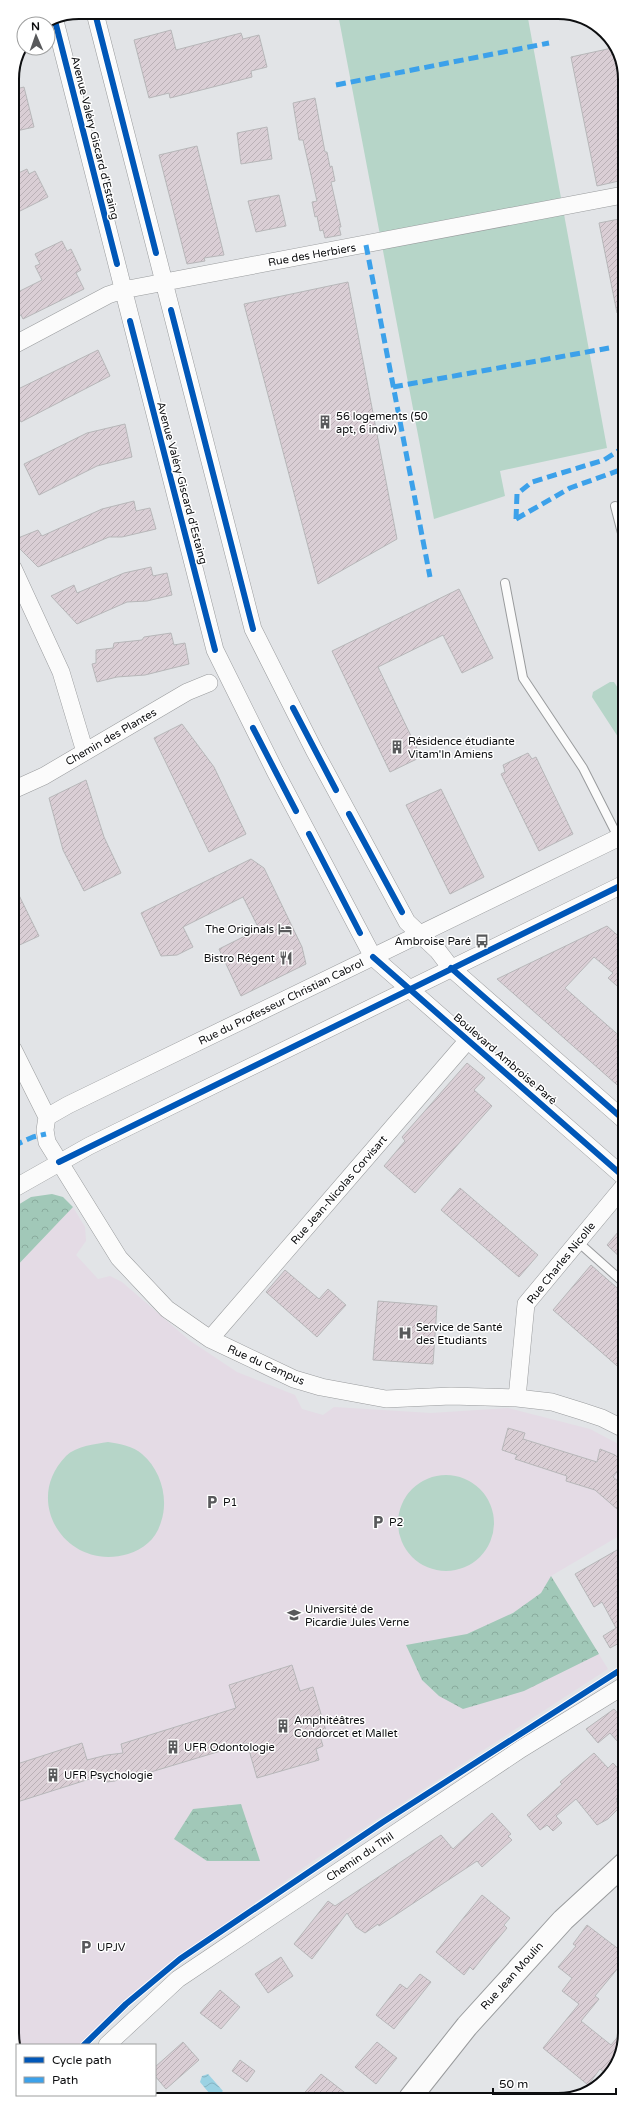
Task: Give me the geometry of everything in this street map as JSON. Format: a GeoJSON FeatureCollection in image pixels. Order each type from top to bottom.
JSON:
{"type":"FeatureCollection","features":[{"type":"Feature","properties":{"kind":"main road","name":"Rue Jean Moulin"},"geometry":{"type":"LineString","coordinates":[[414,2093],[466,2026],[563,1920],[618,1869]]}},
{"type":"Feature","properties":{"kind":"street"},"geometry":{"type":"LineString","coordinates":[[97,19],[253,629],[296,715],[407,922],[451,968],[618,1115]]}},
{"type":"Feature","properties":{"kind":"street","name":"Avenue Valéry Giscard d'Estaing"},"geometry":{"type":"LineString","coordinates":[[56,25],[215,650],[275,771],[373,957]]}},
{"type":"Feature","properties":{"kind":"street","name":"Rue des Herbiers"},"geometry":{"type":"LineString","coordinates":[[19,342],[108,296],[123,290],[618,196]]}},
{"type":"Feature","properties":{"kind":"street"},"geometry":{"type":"LineString","coordinates":[[19,581],[61,672],[85,752]]}},
{"type":"Feature","properties":{"kind":"street","name":"Chemin des Plantes"},"geometry":{"type":"LineString","coordinates":[[19,787],[44,776],[187,692],[209,683]]}},
{"type":"Feature","properties":{"kind":"street","name":"Rue du Professeur Christian Cabrol"},"geometry":{"type":"LineString","coordinates":[[46,1117],[419,933],[618,837]]}},
{"type":"Feature","properties":{"kind":"street"},"geometry":{"type":"LineString","coordinates":[[19,1185],[59,1162],[618,887]]}},
{"type":"Feature","properties":{"kind":"street","name":"Boulevard Ambroise Paré"},"geometry":{"type":"LineString","coordinates":[[373,957],[618,1172]]}},
{"type":"Feature","properties":{"kind":"street","name":"Rue Jean-Nicolas Corvisart"},"geometry":{"type":"LineString","coordinates":[[210,1339],[468,1040]]}},
{"type":"Feature","properties":{"kind":"street"},"geometry":{"type":"LineString","coordinates":[[19,1062],[46,1117]]}},
{"type":"Feature","properties":{"kind":"street","name":"Rue du Campus"},"geometry":{"type":"LineString","coordinates":[[46,1117],[45,1130],[47,1142],[119,1258],[167,1308],[210,1339],[294,1379],[321,1388],[386,1399],[451,1396],[517,1398],[552,1402],[581,1410],[618,1426]]}},
{"type":"Feature","properties":{"kind":"street","name":"Rue Charles Nicolle"},"geometry":{"type":"LineString","coordinates":[[517,1398],[526,1304],[618,1193]]}},
{"type":"Feature","properties":{"kind":"street","name":"Chemin du Thil"},"geometry":{"type":"LineString","coordinates":[[108,2044],[178,1979],[521,1749],[618,1689]]}},
{"type":"Feature","properties":{"kind":"lane"},"geometry":{"type":"LineString","coordinates":[[615,506],[618,518]]}},
{"type":"Feature","properties":{"kind":"lane"},"geometry":{"type":"LineString","coordinates":[[504,583],[523,678],[583,768],[618,831]]}},
{"type":"Feature","properties":{"kind":"lane"},"geometry":{"type":"LineString","coordinates":[[578,1242],[618,1278]]}},
{"type":"Feature","properties":{"kind":"shaded area","name":"Université de Picardie Jules Verne"},"geometry":{"type":"Polygon","coordinates":[[[73,1207],[85,1227],[86,1241],[76,1255],[98,1279],[110,1276],[122,1282],[189,1340],[237,1372],[295,1395],[302,1409],[323,1415],[334,1407],[431,1413],[508,1408],[590,1429],[618,1444],[618,1537],[551,1576],[608,1669],[313,1861],[162,1969],[80,2044],[20,2044],[19,2033],[19,1264],[73,1207]]]}},
{"type":"Feature","properties":{"kind":"green space"},"geometry":{"type":"Polygon","coordinates":[[[339,19],[528,19],[607,448],[500,471],[505,496],[434,519],[339,19]]]}},
{"type":"Feature","properties":{"kind":"green space"},"geometry":{"type":"Polygon","coordinates":[[[610,682],[614,682],[618,688],[618,737],[592,697],[593,692],[610,682]]]}},
{"type":"Feature","properties":{"kind":"green space"},"geometry":{"type":"Polygon","coordinates":[[[52,1194],[63,1197],[73,1207],[19,1264],[19,1204],[31,1197],[52,1194]]]}},
{"type":"Feature","properties":{"kind":"green space"},"geometry":{"type":"Polygon","coordinates":[[[108,1442],[135,1449],[149,1461],[162,1485],[164,1504],[159,1528],[149,1542],[134,1552],[106,1557],[86,1553],[70,1543],[57,1529],[50,1512],[48,1493],[53,1474],[66,1456],[80,1448],[108,1442]]]}},
{"type":"Feature","properties":{"kind":"green space"},"geometry":{"type":"Polygon","coordinates":[[[446,1475],[464,1479],[473,1483],[480,1489],[486,1496],[490,1505],[494,1523],[490,1541],[486,1550],[480,1557],[473,1563],[464,1567],[446,1571],[428,1567],[419,1563],[412,1557],[406,1550],[402,1541],[398,1523],[402,1505],[406,1496],[412,1489],[419,1483],[428,1479],[446,1475]]]}},
{"type":"Feature","properties":{"kind":"green space"},"geometry":{"type":"Polygon","coordinates":[[[551,1576],[599,1654],[524,1691],[463,1709],[439,1696],[422,1680],[406,1645],[467,1634],[513,1613],[541,1593],[551,1576]]]}},
{"type":"Feature","properties":{"kind":"green space"},"geometry":{"type":"Polygon","coordinates":[[[241,1804],[260,1861],[207,1861],[174,1839],[193,1809],[241,1804]]]}},
{"type":"Feature","properties":{"kind":"water"},"geometry":{"type":"Polygon","coordinates":[[[208,2074],[223,2091],[221,2093],[209,2093],[200,2082],[202,2076],[208,2074]]]}},
{"type":"Feature","properties":{"kind":"building"},"geometry":{"type":"Polygon","coordinates":[[[171,30],[176,50],[241,33],[243,39],[259,35],[267,67],[251,71],[252,77],[170,98],[169,93],[149,98],[134,40],[171,30]]]}},
{"type":"Feature","properties":{"kind":"building"},"geometry":{"type":"Polygon","coordinates":[[[610,49],[614,59],[618,79],[618,181],[597,186],[571,57],[610,49]]]}},
{"type":"Feature","properties":{"kind":"building"},"geometry":{"type":"Polygon","coordinates":[[[24,87],[34,127],[19,130],[19,88],[24,87]]]}},
{"type":"Feature","properties":{"kind":"building"},"geometry":{"type":"Polygon","coordinates":[[[315,98],[325,152],[327,152],[330,167],[332,166],[335,181],[331,182],[341,227],[339,227],[341,235],[325,238],[323,230],[320,231],[317,216],[315,217],[312,202],[317,201],[303,140],[299,140],[293,103],[315,98]]]}},
{"type":"Feature","properties":{"kind":"building"},"geometry":{"type":"Polygon","coordinates":[[[267,127],[272,159],[241,164],[237,133],[267,127]]]}},
{"type":"Feature","properties":{"kind":"building"},"geometry":{"type":"Polygon","coordinates":[[[197,146],[224,255],[204,258],[205,261],[187,264],[159,155],[197,146]]]}},
{"type":"Feature","properties":{"kind":"building"},"geometry":{"type":"Polygon","coordinates":[[[27,169],[29,174],[35,171],[48,197],[19,212],[19,173],[27,169]]]}},
{"type":"Feature","properties":{"kind":"building"},"geometry":{"type":"Polygon","coordinates":[[[279,195],[286,226],[256,232],[248,201],[279,195]]]}},
{"type":"Feature","properties":{"kind":"building"},"geometry":{"type":"Polygon","coordinates":[[[618,219],[618,313],[617,313],[599,223],[618,219]]]}},
{"type":"Feature","properties":{"kind":"building"},"geometry":{"type":"Polygon","coordinates":[[[62,241],[67,251],[71,249],[81,270],[76,273],[84,289],[23,319],[21,315],[19,316],[19,292],[42,280],[35,266],[40,264],[35,254],[62,241]]]}},
{"type":"Feature","properties":{"kind":"building","name":"56 logements (50 apt, 6 indiv)"},"geometry":{"type":"Polygon","coordinates":[[[348,282],[397,539],[318,584],[244,304],[348,282]]]}},
{"type":"Feature","properties":{"kind":"building"},"geometry":{"type":"Polygon","coordinates":[[[98,350],[110,376],[21,422],[19,418],[19,389],[98,350]]]}},
{"type":"Feature","properties":{"kind":"building"},"geometry":{"type":"Polygon","coordinates":[[[125,424],[132,457],[97,466],[39,495],[24,464],[87,433],[125,424]]]}},
{"type":"Feature","properties":{"kind":"building"},"geometry":{"type":"Polygon","coordinates":[[[134,501],[136,511],[150,508],[156,529],[122,537],[109,537],[38,567],[19,548],[19,538],[38,530],[42,536],[102,509],[134,501]]]}},
{"type":"Feature","properties":{"kind":"building"},"geometry":{"type":"Polygon","coordinates":[[[151,567],[153,576],[167,573],[172,595],[147,601],[127,602],[77,624],[51,596],[74,585],[77,593],[124,573],[151,567]]]}},
{"type":"Feature","properties":{"kind":"building"},"geometry":{"type":"Polygon","coordinates":[[[459,589],[493,658],[462,673],[443,635],[378,667],[421,757],[390,772],[332,651],[459,589]]]}},
{"type":"Feature","properties":{"kind":"building"},"geometry":{"type":"Polygon","coordinates":[[[171,633],[174,645],[185,643],[189,664],[145,675],[117,677],[97,682],[92,664],[96,663],[96,650],[113,648],[114,643],[142,640],[144,637],[171,633]]]}},
{"type":"Feature","properties":{"kind":"building"},"geometry":{"type":"Polygon","coordinates":[[[182,724],[214,767],[246,834],[209,852],[154,738],[182,724]]]}},
{"type":"Feature","properties":{"kind":"building"},"geometry":{"type":"Polygon","coordinates":[[[528,753],[532,759],[536,757],[573,834],[539,851],[501,774],[505,772],[503,765],[528,753]]]}},
{"type":"Feature","properties":{"kind":"building"},"geometry":{"type":"Polygon","coordinates":[[[86,780],[104,837],[121,873],[84,891],[63,850],[49,798],[86,780]]]}},
{"type":"Feature","properties":{"kind":"building"},"geometry":{"type":"Polygon","coordinates":[[[441,789],[484,877],[450,894],[406,805],[441,789]]]}},
{"type":"Feature","properties":{"kind":"building"},"geometry":{"type":"Polygon","coordinates":[[[251,859],[264,868],[302,947],[306,964],[241,996],[219,949],[259,929],[243,897],[183,927],[193,947],[177,955],[161,956],[141,913],[251,859]]]}},
{"type":"Feature","properties":{"kind":"building"},"geometry":{"type":"Polygon","coordinates":[[[19,895],[39,936],[19,945],[19,895]]]}},
{"type":"Feature","properties":{"kind":"building"},"geometry":{"type":"Polygon","coordinates":[[[607,926],[618,936],[618,987],[608,978],[613,973],[594,957],[565,988],[618,1035],[618,1086],[497,979],[607,926]]]}},
{"type":"Feature","properties":{"kind":"building"},"geometry":{"type":"Polygon","coordinates":[[[467,1063],[485,1078],[474,1090],[492,1106],[415,1193],[384,1166],[405,1141],[402,1137],[467,1063]]]}},
{"type":"Feature","properties":{"kind":"building"},"geometry":{"type":"Polygon","coordinates":[[[460,1188],[538,1255],[519,1277],[441,1210],[460,1188]]]}},
{"type":"Feature","properties":{"kind":"building"},"geometry":{"type":"Polygon","coordinates":[[[618,1232],[618,1255],[607,1245],[618,1232]]]}},
{"type":"Feature","properties":{"kind":"building"},"geometry":{"type":"Polygon","coordinates":[[[591,1265],[618,1289],[618,1367],[553,1310],[591,1265]]]}},
{"type":"Feature","properties":{"kind":"building"},"geometry":{"type":"Polygon","coordinates":[[[285,1270],[319,1299],[328,1289],[346,1305],[317,1337],[266,1292],[285,1270]]]}},
{"type":"Feature","properties":{"kind":"building","name":"Service de Santé des Etudiants"},"geometry":{"type":"Polygon","coordinates":[[[378,1301],[437,1306],[433,1364],[373,1360],[378,1301]]]}},
{"type":"Feature","properties":{"kind":"building"},"geometry":{"type":"Polygon","coordinates":[[[508,1428],[525,1433],[523,1439],[597,1462],[600,1449],[615,1455],[618,1458],[618,1471],[613,1477],[618,1481],[618,1508],[617,1509],[595,1490],[566,1481],[567,1476],[515,1459],[517,1455],[502,1450],[508,1428]]]}},
{"type":"Feature","properties":{"kind":"building"},"geometry":{"type":"Polygon","coordinates":[[[618,1549],[618,1644],[610,1648],[603,1636],[616,1628],[602,1602],[594,1607],[575,1574],[618,1549]]]}},
{"type":"Feature","properties":{"kind":"building"},"geometry":{"type":"Polygon","coordinates":[[[292,1665],[300,1691],[313,1687],[326,1731],[319,1733],[323,1746],[316,1749],[319,1760],[257,1778],[247,1743],[131,1778],[129,1773],[115,1781],[107,1782],[99,1776],[19,1801],[19,1763],[82,1743],[87,1760],[123,1753],[121,1744],[236,1708],[229,1685],[292,1665]]]}},
{"type":"Feature","properties":{"kind":"building"},"geometry":{"type":"Polygon","coordinates":[[[614,1709],[618,1713],[618,1742],[610,1733],[598,1743],[586,1729],[614,1709]]]}},
{"type":"Feature","properties":{"kind":"building"},"geometry":{"type":"Polygon","coordinates":[[[594,1753],[608,1768],[613,1763],[618,1768],[618,1797],[616,1799],[618,1802],[618,1809],[608,1819],[597,1825],[576,1799],[556,1816],[562,1823],[553,1831],[547,1825],[540,1830],[527,1815],[562,1784],[560,1782],[594,1753]]]}},
{"type":"Feature","properties":{"kind":"building"},"geometry":{"type":"Polygon","coordinates":[[[492,1813],[511,1834],[508,1836],[512,1840],[482,1867],[477,1861],[379,1926],[378,1924],[365,1933],[356,1927],[347,1913],[312,1959],[294,1944],[328,1901],[335,1906],[441,1835],[453,1849],[492,1813]]]}},
{"type":"Feature","properties":{"kind":"building"},"geometry":{"type":"Polygon","coordinates":[[[482,1895],[510,1918],[504,1925],[507,1928],[473,1970],[470,1967],[464,1975],[436,1952],[482,1895]]]}},
{"type":"Feature","properties":{"kind":"building"},"geometry":{"type":"Polygon","coordinates":[[[587,1925],[618,1949],[618,1968],[595,1996],[599,1999],[581,2021],[611,2045],[617,2037],[615,2052],[606,2070],[604,2072],[600,2069],[588,2085],[543,2048],[579,2004],[562,1991],[572,1978],[558,1967],[576,1946],[573,1944],[587,1925]]]}},
{"type":"Feature","properties":{"kind":"building"},"geometry":{"type":"Polygon","coordinates":[[[281,1957],[293,1976],[268,1993],[255,1974],[281,1957]]]}},
{"type":"Feature","properties":{"kind":"building"},"geometry":{"type":"Polygon","coordinates":[[[420,1974],[431,1982],[394,2029],[376,2015],[400,1984],[407,1989],[420,1974]]]}},
{"type":"Feature","properties":{"kind":"building"},"geometry":{"type":"Polygon","coordinates":[[[220,1990],[240,2007],[221,2029],[200,2013],[220,1990]]]}},
{"type":"Feature","properties":{"kind":"building"},"geometry":{"type":"Polygon","coordinates":[[[183,2042],[199,2060],[166,2089],[156,2077],[156,2066],[183,2042]]]}},
{"type":"Feature","properties":{"kind":"building"},"geometry":{"type":"Polygon","coordinates":[[[377,2042],[397,2058],[376,2084],[355,2067],[377,2042]]]}},
{"type":"Feature","properties":{"kind":"building"},"geometry":{"type":"Polygon","coordinates":[[[240,2060],[255,2071],[247,2082],[232,2071],[240,2060]]]}},
{"type":"Feature","properties":{"kind":"building"},"geometry":{"type":"Polygon","coordinates":[[[321,2074],[345,2093],[304,2093],[321,2074]]]}},
{"type":"Feature","properties":{"kind":"marked path"},"geometry":{"type":"LineString","coordinates":[[336,85],[549,43]]}},
{"type":"Feature","properties":{"kind":"marked path"},"geometry":{"type":"LineString","coordinates":[[366,245],[430,577]]}},
{"type":"Feature","properties":{"kind":"marked path"},"geometry":{"type":"LineString","coordinates":[[393,387],[609,348]]}},
{"type":"Feature","properties":{"kind":"marked path"},"geometry":{"type":"LineString","coordinates":[[516,519],[517,494],[532,482],[604,460],[618,451]]}},
{"type":"Feature","properties":{"kind":"marked path"},"geometry":{"type":"LineString","coordinates":[[516,519],[570,488],[618,471]]}},
{"type":"Feature","properties":{"kind":"marked path"},"geometry":{"type":"LineString","coordinates":[[19,1143],[33,1137],[46,1134]]}},
{"type":"Feature","properties":{"kind":"cycle path"},"geometry":{"type":"LineString","coordinates":[[97,19],[156,253]]}},
{"type":"Feature","properties":{"kind":"cycle path"},"geometry":{"type":"LineString","coordinates":[[56,25],[117,264]]}},
{"type":"Feature","properties":{"kind":"cycle path"},"geometry":{"type":"LineString","coordinates":[[171,310],[253,629]]}},
{"type":"Feature","properties":{"kind":"cycle path"},"geometry":{"type":"LineString","coordinates":[[130,321],[215,650]]}},
{"type":"Feature","properties":{"kind":"cycle path"},"geometry":{"type":"LineString","coordinates":[[293,708],[336,790]]}},
{"type":"Feature","properties":{"kind":"cycle path"},"geometry":{"type":"LineString","coordinates":[[253,728],[296,811]]}},
{"type":"Feature","properties":{"kind":"cycle path"},"geometry":{"type":"LineString","coordinates":[[349,814],[402,912]]}},
{"type":"Feature","properties":{"kind":"cycle path"},"geometry":{"type":"LineString","coordinates":[[309,834],[360,933]]}},
{"type":"Feature","properties":{"kind":"cycle path"},"geometry":{"type":"LineString","coordinates":[[59,1162],[618,887]]}},
{"type":"Feature","properties":{"kind":"cycle path"},"geometry":{"type":"LineString","coordinates":[[373,957],[618,1172]]}},
{"type":"Feature","properties":{"kind":"cycle path"},"geometry":{"type":"LineString","coordinates":[[451,968],[618,1115]]}},
{"type":"Feature","properties":{"kind":"cycle path"},"geometry":{"type":"LineString","coordinates":[[85,2044],[126,2004],[180,1959],[383,1822],[618,1671]]}},
{"type":"Feature","properties":{"kind":"place","name":"56 logements (50 apt, 6 indiv)"},"geometry":{"type":"Point","coordinates":[325,422]}},
{"type":"Feature","properties":{"kind":"place","name":"Résidence étudiante Vitam'In Amiens"},"geometry":{"type":"Point","coordinates":[397,747]}},
{"type":"Feature","properties":{"kind":"place","name":"The Originals"},"geometry":{"type":"Point","coordinates":[285,929]}},
{"type":"Feature","properties":{"kind":"place","name":"Ambroise Paré"},"geometry":{"type":"Point","coordinates":[482,941]}},
{"type":"Feature","properties":{"kind":"place","name":"Bistro Régent"},"geometry":{"type":"Point","coordinates":[286,958]}},
{"type":"Feature","properties":{"kind":"place","name":"Service de Santé des Etudiants"},"geometry":{"type":"Point","coordinates":[405,1333]}},
{"type":"Feature","properties":{"kind":"place","name":"P1"},"geometry":{"type":"Point","coordinates":[212,1502]}},
{"type":"Feature","properties":{"kind":"place","name":"P2"},"geometry":{"type":"Point","coordinates":[378,1522]}},
{"type":"Feature","properties":{"kind":"place","name":"Université de Picardie Jules Verne"},"geometry":{"type":"Point","coordinates":[294,1615]}},
{"type":"Feature","properties":{"kind":"place","name":"Amphitéâtres Condorcet et Mallet"},"geometry":{"type":"Point","coordinates":[283,1726]}},
{"type":"Feature","properties":{"kind":"place","name":"UFR Odontologie"},"geometry":{"type":"Point","coordinates":[173,1747]}},
{"type":"Feature","properties":{"kind":"place","name":"UFR Psychologie"},"geometry":{"type":"Point","coordinates":[53,1775]}},
{"type":"Feature","properties":{"kind":"place","name":"UPJV"},"geometry":{"type":"Point","coordinates":[86,1947]}}]}
